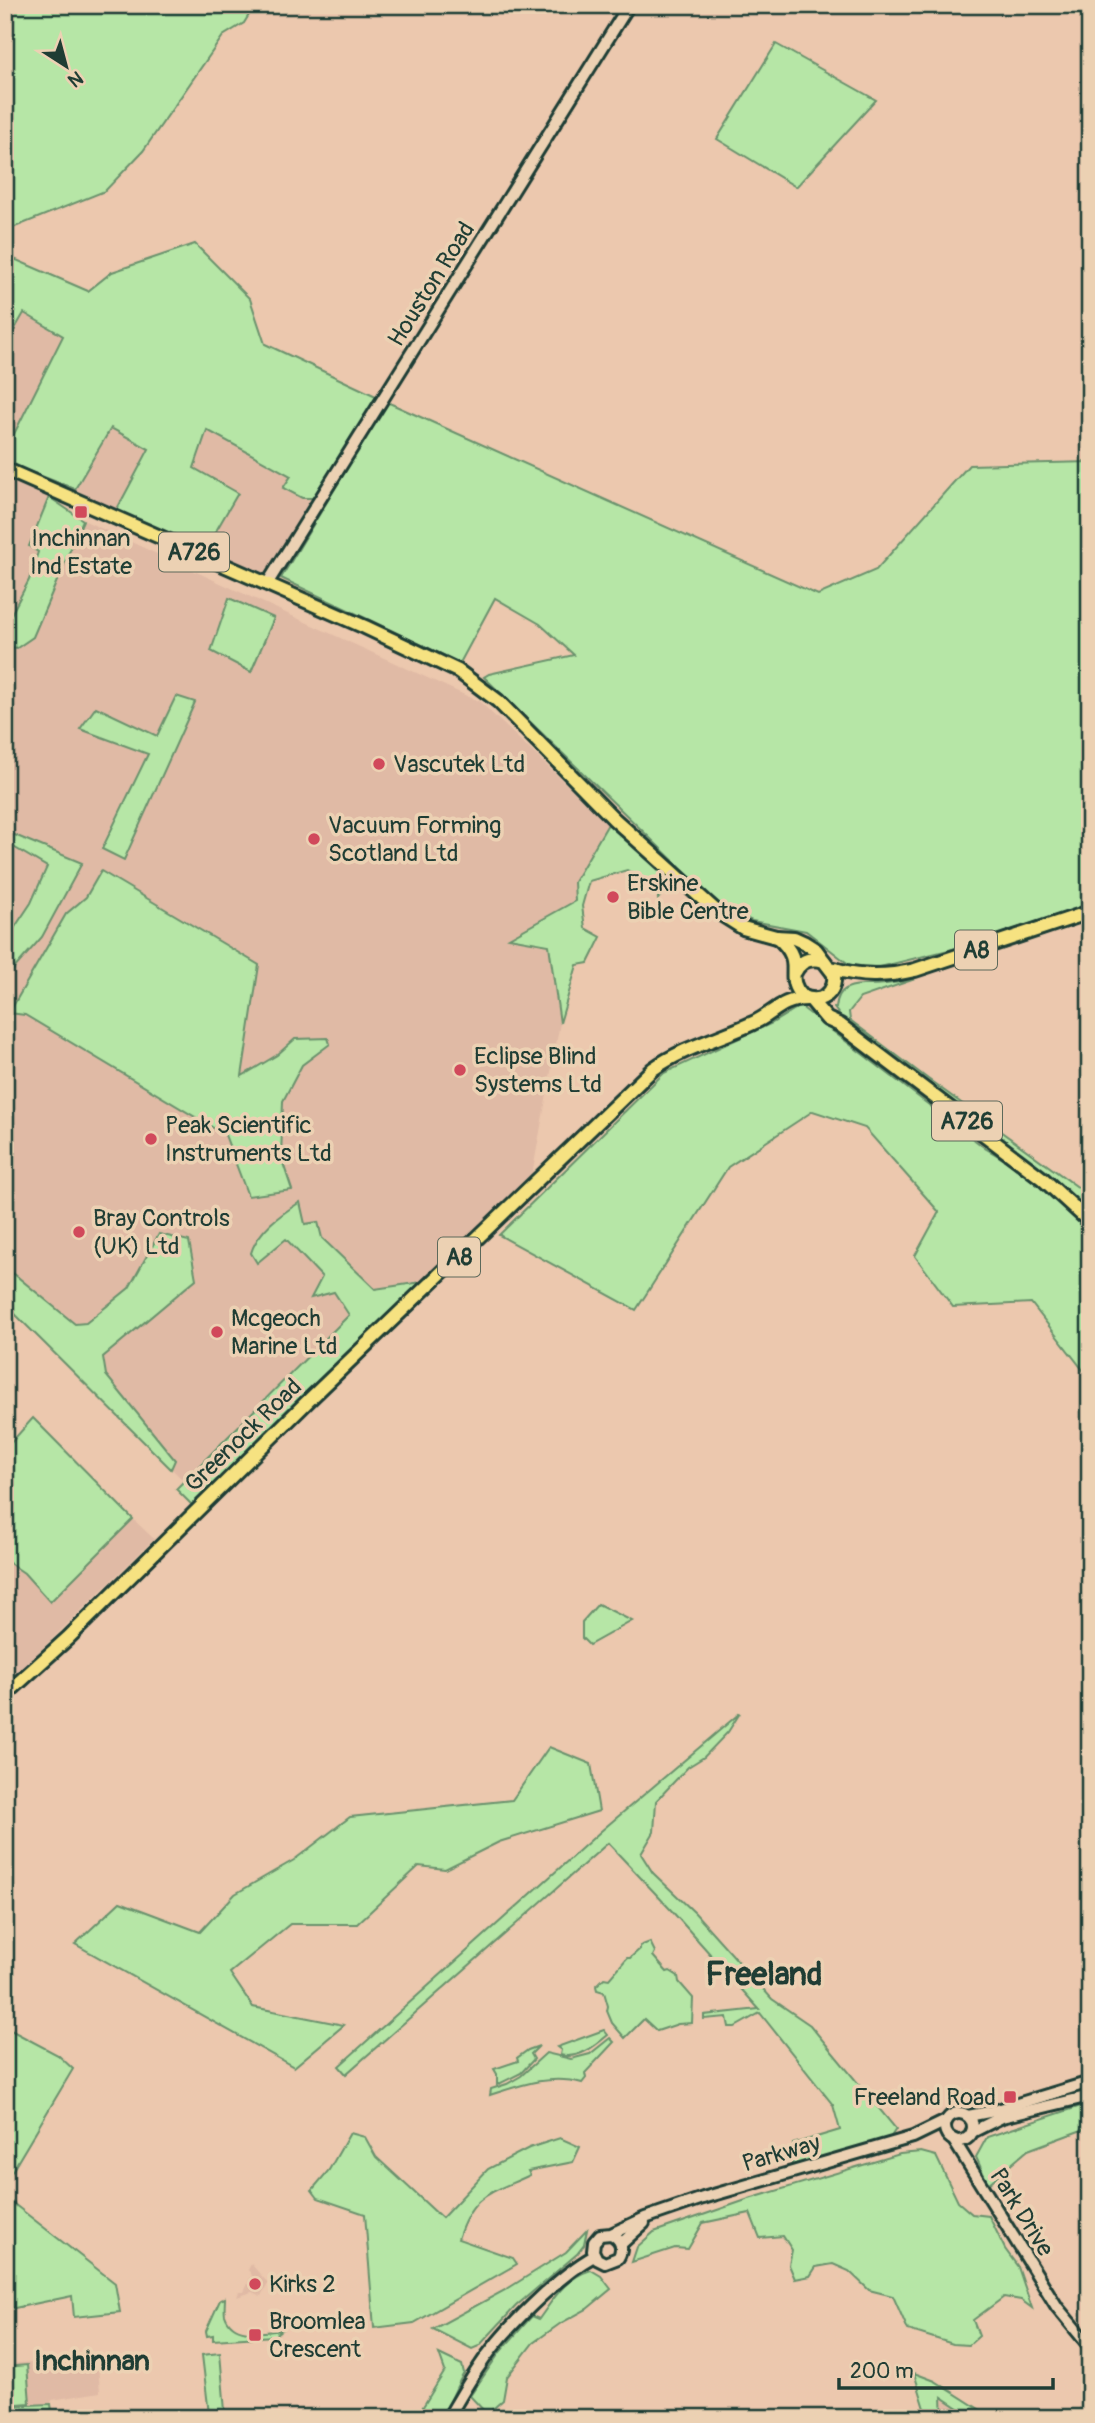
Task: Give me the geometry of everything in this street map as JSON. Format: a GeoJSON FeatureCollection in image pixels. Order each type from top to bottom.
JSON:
{"type":"FeatureCollection","features":[{"type":"Feature","properties":{"kind":"main road","name":"A726"},"geometry":{"type":"LineString","coordinates":[[5,469],[417,651],[470,679],[498,701],[614,818],[716,911],[743,928],[776,937],[794,938],[805,943],[816,950],[827,965]]}},
{"type":"Feature","properties":{"kind":"main road","name":"A8"},"geometry":{"type":"LineString","coordinates":[[833,988],[841,981],[861,976],[892,975],[915,970],[1090,912]]}},
{"type":"Feature","properties":{"kind":"main road"},"geometry":{"type":"LineString","coordinates":[[776,937],[791,951],[796,989],[809,999],[823,998],[833,988]]}},
{"type":"Feature","properties":{"kind":"main road"},"geometry":{"type":"LineString","coordinates":[[794,975],[798,966],[810,959],[827,965],[834,974],[832,1008],[840,1025]]}},
{"type":"Feature","properties":{"kind":"main road","name":"A8"},"geometry":{"type":"LineString","coordinates":[[827,965],[861,976]]}},
{"type":"Feature","properties":{"kind":"main road","name":"Greenock Road"},"geometry":{"type":"LineString","coordinates":[[776,1007],[794,975]]}},
{"type":"Feature","properties":{"kind":"main road","name":"A726"},"geometry":{"type":"LineString","coordinates":[[809,999],[827,1019],[840,1025],[1043,1179],[1090,1222]]}},
{"type":"Feature","properties":{"kind":"main road","name":"Greenock Road"},"geometry":{"type":"LineString","coordinates":[[5,1695],[653,1069],[688,1049],[762,1019],[789,1000],[809,999]]}},
{"type":"Feature","properties":{"kind":"street","name":"Houston Road"},"geometry":{"type":"LineString","coordinates":[[267,584],[629,5]]}},
{"type":"Feature","properties":{"kind":"street"},"geometry":{"type":"LineString","coordinates":[[1090,2081],[987,2113],[968,2116],[956,2113],[946,2121],[946,2130],[952,2138],[963,2140],[1002,2117],[1090,2096]]}},
{"type":"Feature","properties":{"kind":"street"},"geometry":{"type":"LineString","coordinates":[[968,2116],[973,2125],[971,2133]]}},
{"type":"Feature","properties":{"kind":"street","name":"Parkway"},"geometry":{"type":"LineString","coordinates":[[611,2234],[645,2218],[703,2197],[913,2137],[946,2121]]}},
{"type":"Feature","properties":{"kind":"street","name":"Park Drive"},"geometry":{"type":"LineString","coordinates":[[968,2166],[971,2133]]}},
{"type":"Feature","properties":{"kind":"street","name":"Parkway"},"geometry":{"type":"LineString","coordinates":[[913,2137],[952,2138]]}},
{"type":"Feature","properties":{"kind":"street","name":"Park Drive"},"geometry":{"type":"LineString","coordinates":[[952,2138],[1057,2306],[1090,2347]]}},
{"type":"Feature","properties":{"kind":"street","name":"Parkway"},"geometry":{"type":"LineString","coordinates":[[621,2244],[641,2225],[662,2212]]}},
{"type":"Feature","properties":{"kind":"street"},"geometry":{"type":"LineString","coordinates":[[611,2234],[618,2238],[621,2244],[620,2254],[614,2261],[605,2263],[594,2256],[592,2246],[597,2238],[611,2234]]}},
{"type":"Feature","properties":{"kind":"street"},"geometry":{"type":"LineString","coordinates":[[448,2418],[480,2365],[523,2315],[574,2267],[594,2256]]}},
{"type":"Feature","properties":{"kind":"shaded area"},"geometry":{"type":"Polygon","coordinates":[[[24,313],[63,336],[5,452],[5,346],[24,313]]]}},
{"type":"Feature","properties":{"kind":"shaded area"},"geometry":{"type":"Polygon","coordinates":[[[110,428],[150,449],[116,511],[75,489],[110,428]]]}},
{"type":"Feature","properties":{"kind":"shaded area"},"geometry":{"type":"Polygon","coordinates":[[[207,430],[291,476],[284,488],[315,498],[267,574],[205,550],[238,493],[194,468],[207,430]]]}},
{"type":"Feature","properties":{"kind":"shaded area"},"geometry":{"type":"Polygon","coordinates":[[[5,478],[49,497],[83,520],[480,702],[608,824],[574,882],[575,901],[510,939],[549,944],[560,1023],[532,1175],[422,1282],[375,1289],[184,1481],[5,1304],[5,478]]]}},
{"type":"Feature","properties":{"kind":"shaded area"},"geometry":{"type":"Polygon","coordinates":[[[133,1519],[154,1539],[5,1685],[5,1560],[24,1573],[50,1602],[133,1519]]]}},
{"type":"Feature","properties":{"kind":"shaded area"},"geometry":{"type":"Polygon","coordinates":[[[251,2264],[268,2283],[261,2296],[252,2292],[237,2297],[239,2292],[244,2292],[252,2275],[248,2270],[251,2264]]]}},
{"type":"Feature","properties":{"kind":"shaded area"},"geometry":{"type":"Polygon","coordinates":[[[95,2359],[98,2364],[100,2392],[52,2400],[51,2404],[5,2406],[5,2364],[95,2359]]]}},
{"type":"Feature","properties":{"kind":"shaded area"},"geometry":{"type":"Polygon","coordinates":[[[941,2397],[974,2418],[943,2418],[941,2397]]]}},
{"type":"Feature","properties":{"kind":"green space"},"geometry":{"type":"Polygon","coordinates":[[[5,5],[255,5],[244,23],[223,36],[143,151],[105,191],[5,231],[5,5]]]}},
{"type":"Feature","properties":{"kind":"green space"},"geometry":{"type":"Polygon","coordinates":[[[776,44],[876,100],[796,187],[717,139],[776,44]]]}},
{"type":"Feature","properties":{"kind":"green space"},"geometry":{"type":"Polygon","coordinates":[[[195,244],[250,299],[265,344],[378,397],[315,498],[302,498],[283,488],[291,476],[207,430],[194,468],[238,493],[205,550],[116,511],[149,449],[111,428],[75,489],[5,462],[5,452],[63,336],[24,313],[5,346],[5,255],[88,291],[112,272],[195,244]]]}},
{"type":"Feature","properties":{"kind":"green space"},"geometry":{"type":"Polygon","coordinates":[[[387,402],[818,595],[876,570],[969,465],[1090,462],[1090,904],[961,947],[880,967],[851,966],[806,931],[752,921],[720,906],[484,677],[574,655],[540,624],[495,598],[460,663],[281,578],[387,402]]]}},
{"type":"Feature","properties":{"kind":"green space"},"geometry":{"type":"Polygon","coordinates":[[[49,497],[83,520],[33,637],[17,648],[5,646],[5,626],[29,580],[38,552],[29,546],[49,497]]]}},
{"type":"Feature","properties":{"kind":"green space"},"geometry":{"type":"Polygon","coordinates":[[[229,598],[274,618],[251,672],[211,651],[229,598]]]}},
{"type":"Feature","properties":{"kind":"green space"},"geometry":{"type":"Polygon","coordinates":[[[176,696],[195,702],[124,860],[102,849],[148,754],[80,729],[96,707],[157,736],[176,696]]]}},
{"type":"Feature","properties":{"kind":"green space"},"geometry":{"type":"Polygon","coordinates":[[[608,824],[673,881],[658,899],[657,889],[627,870],[589,881],[582,906],[585,928],[601,937],[588,963],[577,965],[560,1023],[549,945],[509,938],[575,901],[574,882],[608,824]]]}},
{"type":"Feature","properties":{"kind":"green space"},"geometry":{"type":"Polygon","coordinates":[[[5,831],[82,863],[42,937],[5,979],[5,942],[31,903],[47,867],[5,842],[5,831]]]}},
{"type":"Feature","properties":{"kind":"green space"},"geometry":{"type":"Polygon","coordinates":[[[101,871],[259,965],[242,1076],[277,1055],[295,1039],[328,1038],[330,1044],[302,1065],[283,1101],[281,1157],[292,1190],[248,1196],[225,1135],[25,1015],[9,1013],[66,914],[86,897],[101,871]]]}},
{"type":"Feature","properties":{"kind":"green space"},"geometry":{"type":"Polygon","coordinates":[[[915,979],[860,998],[849,1012],[850,1020],[1090,1196],[1090,1216],[1028,1159],[850,1029],[834,1008],[847,988],[915,979]]]}},
{"type":"Feature","properties":{"kind":"green space"},"geometry":{"type":"Polygon","coordinates":[[[800,1006],[985,1148],[1026,1175],[1090,1230],[1090,1379],[1031,1303],[953,1307],[915,1256],[939,1212],[865,1128],[813,1111],[728,1167],[636,1310],[499,1235],[664,1073],[772,1023],[800,1006]]]}},
{"type":"Feature","properties":{"kind":"green space"},"geometry":{"type":"Polygon","coordinates":[[[300,1202],[305,1224],[318,1222],[322,1238],[375,1289],[422,1282],[192,1505],[176,1489],[349,1315],[334,1292],[311,1298],[322,1277],[286,1239],[257,1263],[251,1253],[264,1230],[300,1202]]]}},
{"type":"Feature","properties":{"kind":"green space"},"geometry":{"type":"Polygon","coordinates":[[[159,1234],[189,1241],[196,1279],[103,1357],[106,1375],[175,1460],[171,1469],[5,1304],[5,1271],[14,1274],[75,1324],[86,1323],[129,1288],[159,1234]]]}},
{"type":"Feature","properties":{"kind":"green space"},"geometry":{"type":"Polygon","coordinates":[[[33,1418],[133,1519],[50,1602],[24,1573],[5,1560],[5,1444],[8,1446],[33,1418]]]}},
{"type":"Feature","properties":{"kind":"green space"},"geometry":{"type":"Polygon","coordinates":[[[598,1604],[632,1621],[589,1645],[582,1638],[582,1622],[598,1604]]]}},
{"type":"Feature","properties":{"kind":"green space"},"geometry":{"type":"Polygon","coordinates":[[[740,1713],[728,1732],[704,1757],[688,1767],[656,1801],[654,1832],[641,1854],[653,1873],[695,1913],[772,1999],[810,2025],[896,2129],[890,2138],[791,2166],[795,2154],[793,2144],[840,2130],[833,2105],[760,2013],[735,2027],[729,2027],[727,2017],[704,2019],[704,2015],[759,2009],[608,1843],[346,2074],[339,2066],[601,1831],[740,1713]]]}},
{"type":"Feature","properties":{"kind":"green space"},"geometry":{"type":"Polygon","coordinates":[[[549,1747],[591,1764],[599,1811],[499,1842],[445,1869],[419,1866],[357,1924],[290,1924],[230,1973],[253,2007],[344,2025],[294,2067],[75,1944],[120,1902],[200,1932],[235,1894],[294,1860],[350,1817],[512,1800],[549,1747]]]}},
{"type":"Feature","properties":{"kind":"green space"},"geometry":{"type":"Polygon","coordinates":[[[650,1942],[655,1952],[653,1956],[667,1972],[678,1976],[679,1982],[693,1998],[692,2023],[678,2024],[657,2031],[644,2019],[625,2038],[612,2023],[604,1992],[597,1990],[596,1986],[604,1978],[609,1979],[640,1946],[650,1942]]]}},
{"type":"Feature","properties":{"kind":"green space"},"geometry":{"type":"Polygon","coordinates":[[[5,2027],[58,2055],[73,2069],[5,2183],[5,2027]]]}},
{"type":"Feature","properties":{"kind":"green space"},"geometry":{"type":"Polygon","coordinates":[[[604,2030],[608,2035],[586,2051],[573,2056],[560,2055],[561,2050],[557,2047],[604,2030]]]}},
{"type":"Feature","properties":{"kind":"green space"},"geometry":{"type":"Polygon","coordinates":[[[610,2038],[614,2042],[585,2073],[586,2078],[582,2083],[547,2080],[490,2095],[491,2089],[521,2076],[546,2053],[571,2059],[590,2054],[610,2038]]]}},
{"type":"Feature","properties":{"kind":"green space"},"geometry":{"type":"Polygon","coordinates":[[[539,2046],[531,2054],[534,2059],[521,2073],[497,2085],[494,2069],[518,2061],[517,2058],[528,2050],[539,2046]]]}},
{"type":"Feature","properties":{"kind":"green space"},"geometry":{"type":"Polygon","coordinates":[[[1090,2103],[1090,2127],[1028,2150],[988,2184],[976,2157],[987,2137],[1090,2103]]]}},
{"type":"Feature","properties":{"kind":"green space"},"geometry":{"type":"Polygon","coordinates":[[[350,2133],[365,2137],[376,2157],[442,2218],[488,2169],[529,2148],[560,2138],[580,2147],[573,2162],[528,2171],[530,2175],[494,2191],[470,2212],[458,2239],[513,2258],[517,2264],[414,2323],[374,2328],[365,2214],[318,2198],[312,2190],[329,2170],[350,2133]]]}},
{"type":"Feature","properties":{"kind":"green space"},"geometry":{"type":"Polygon","coordinates":[[[921,2152],[936,2156],[958,2202],[972,2214],[989,2216],[1005,2249],[1018,2267],[1032,2308],[1021,2300],[1004,2297],[973,2320],[979,2336],[969,2345],[953,2344],[908,2330],[893,2296],[869,2290],[849,2271],[833,2264],[816,2267],[810,2276],[795,2279],[789,2265],[792,2250],[783,2236],[760,2238],[750,2213],[703,2223],[688,2249],[675,2248],[632,2262],[637,2247],[654,2232],[749,2199],[900,2154],[921,2152]]]}},
{"type":"Feature","properties":{"kind":"green space"},"geometry":{"type":"Polygon","coordinates":[[[5,2197],[115,2283],[120,2312],[74,2317],[72,2296],[5,2310],[5,2197]]]}},
{"type":"Feature","properties":{"kind":"green space"},"geometry":{"type":"Polygon","coordinates":[[[587,2230],[584,2245],[577,2254],[516,2306],[479,2346],[472,2349],[433,2329],[507,2289],[566,2252],[587,2230]]]}},
{"type":"Feature","properties":{"kind":"green space"},"geometry":{"type":"Polygon","coordinates":[[[591,2270],[601,2276],[611,2289],[587,2309],[533,2343],[507,2377],[503,2400],[487,2414],[470,2396],[500,2352],[532,2316],[539,2319],[567,2283],[591,2270]]]}},
{"type":"Feature","properties":{"kind":"green space"},"geometry":{"type":"Polygon","coordinates":[[[225,2298],[225,2315],[235,2328],[250,2332],[282,2330],[274,2336],[213,2340],[213,2335],[207,2336],[206,2331],[220,2300],[225,2298]]]}},
{"type":"Feature","properties":{"kind":"green space"},"geometry":{"type":"Polygon","coordinates":[[[220,2353],[225,2411],[209,2414],[202,2355],[220,2353]]]}},
{"type":"Feature","properties":{"kind":"green space"},"geometry":{"type":"Polygon","coordinates":[[[439,2354],[462,2365],[464,2373],[443,2418],[416,2418],[445,2371],[439,2354]]]}},
{"type":"Feature","properties":{"kind":"green space"},"geometry":{"type":"Polygon","coordinates":[[[27,2365],[30,2403],[5,2405],[5,2367],[27,2365]]]}},
{"type":"Feature","properties":{"kind":"green space"},"geometry":{"type":"Polygon","coordinates":[[[914,2373],[935,2381],[993,2418],[974,2418],[942,2397],[943,2418],[928,2418],[914,2373]]]}},
{"type":"Feature","properties":{"kind":"green space"},"geometry":{"type":"Polygon","coordinates":[[[51,2404],[53,2418],[5,2418],[5,2406],[51,2404]]]}},
{"type":"Feature","properties":{"kind":"place","name":"Inchinnan Ind Estate"},"geometry":{"type":"Point","coordinates":[81,512]}},
{"type":"Feature","properties":{"kind":"place","name":"Vascutek Ltd"},"geometry":{"type":"Point","coordinates":[379,764]}},
{"type":"Feature","properties":{"kind":"place","name":"Vacuum Forming Scotland Ltd"},"geometry":{"type":"Point","coordinates":[314,839]}},
{"type":"Feature","properties":{"kind":"place","name":"Erskine Bible Centre"},"geometry":{"type":"Point","coordinates":[613,897]}},
{"type":"Feature","properties":{"kind":"place","name":"Eclipse Blind Systems Ltd"},"geometry":{"type":"Point","coordinates":[460,1070]}},
{"type":"Feature","properties":{"kind":"place","name":"Peak Scientific Instruments Ltd"},"geometry":{"type":"Point","coordinates":[151,1139]}},
{"type":"Feature","properties":{"kind":"place","name":"Bray Controls (UK) Ltd"},"geometry":{"type":"Point","coordinates":[79,1232]}},
{"type":"Feature","properties":{"kind":"place","name":"Mcgeoch Marine Ltd"},"geometry":{"type":"Point","coordinates":[217,1332]}},
{"type":"Feature","properties":{"kind":"place","name":"Freeland Road"},"geometry":{"type":"Point","coordinates":[1010,2097]}},
{"type":"Feature","properties":{"kind":"place","name":"Kirks 2"},"geometry":{"type":"Point","coordinates":[255,2284]}},
{"type":"Feature","properties":{"kind":"place","name":"Broomlea Crescent"},"geometry":{"type":"Point","coordinates":[255,2335]}},
{"type":"Feature","properties":{"kind":"district","name":"Freeland"},"geometry":{"type":"Point","coordinates":[764,1974]}},
{"type":"Feature","properties":{"kind":"district","name":"Inchinnan"},"geometry":{"type":"Point","coordinates":[92,2360]}}]}
